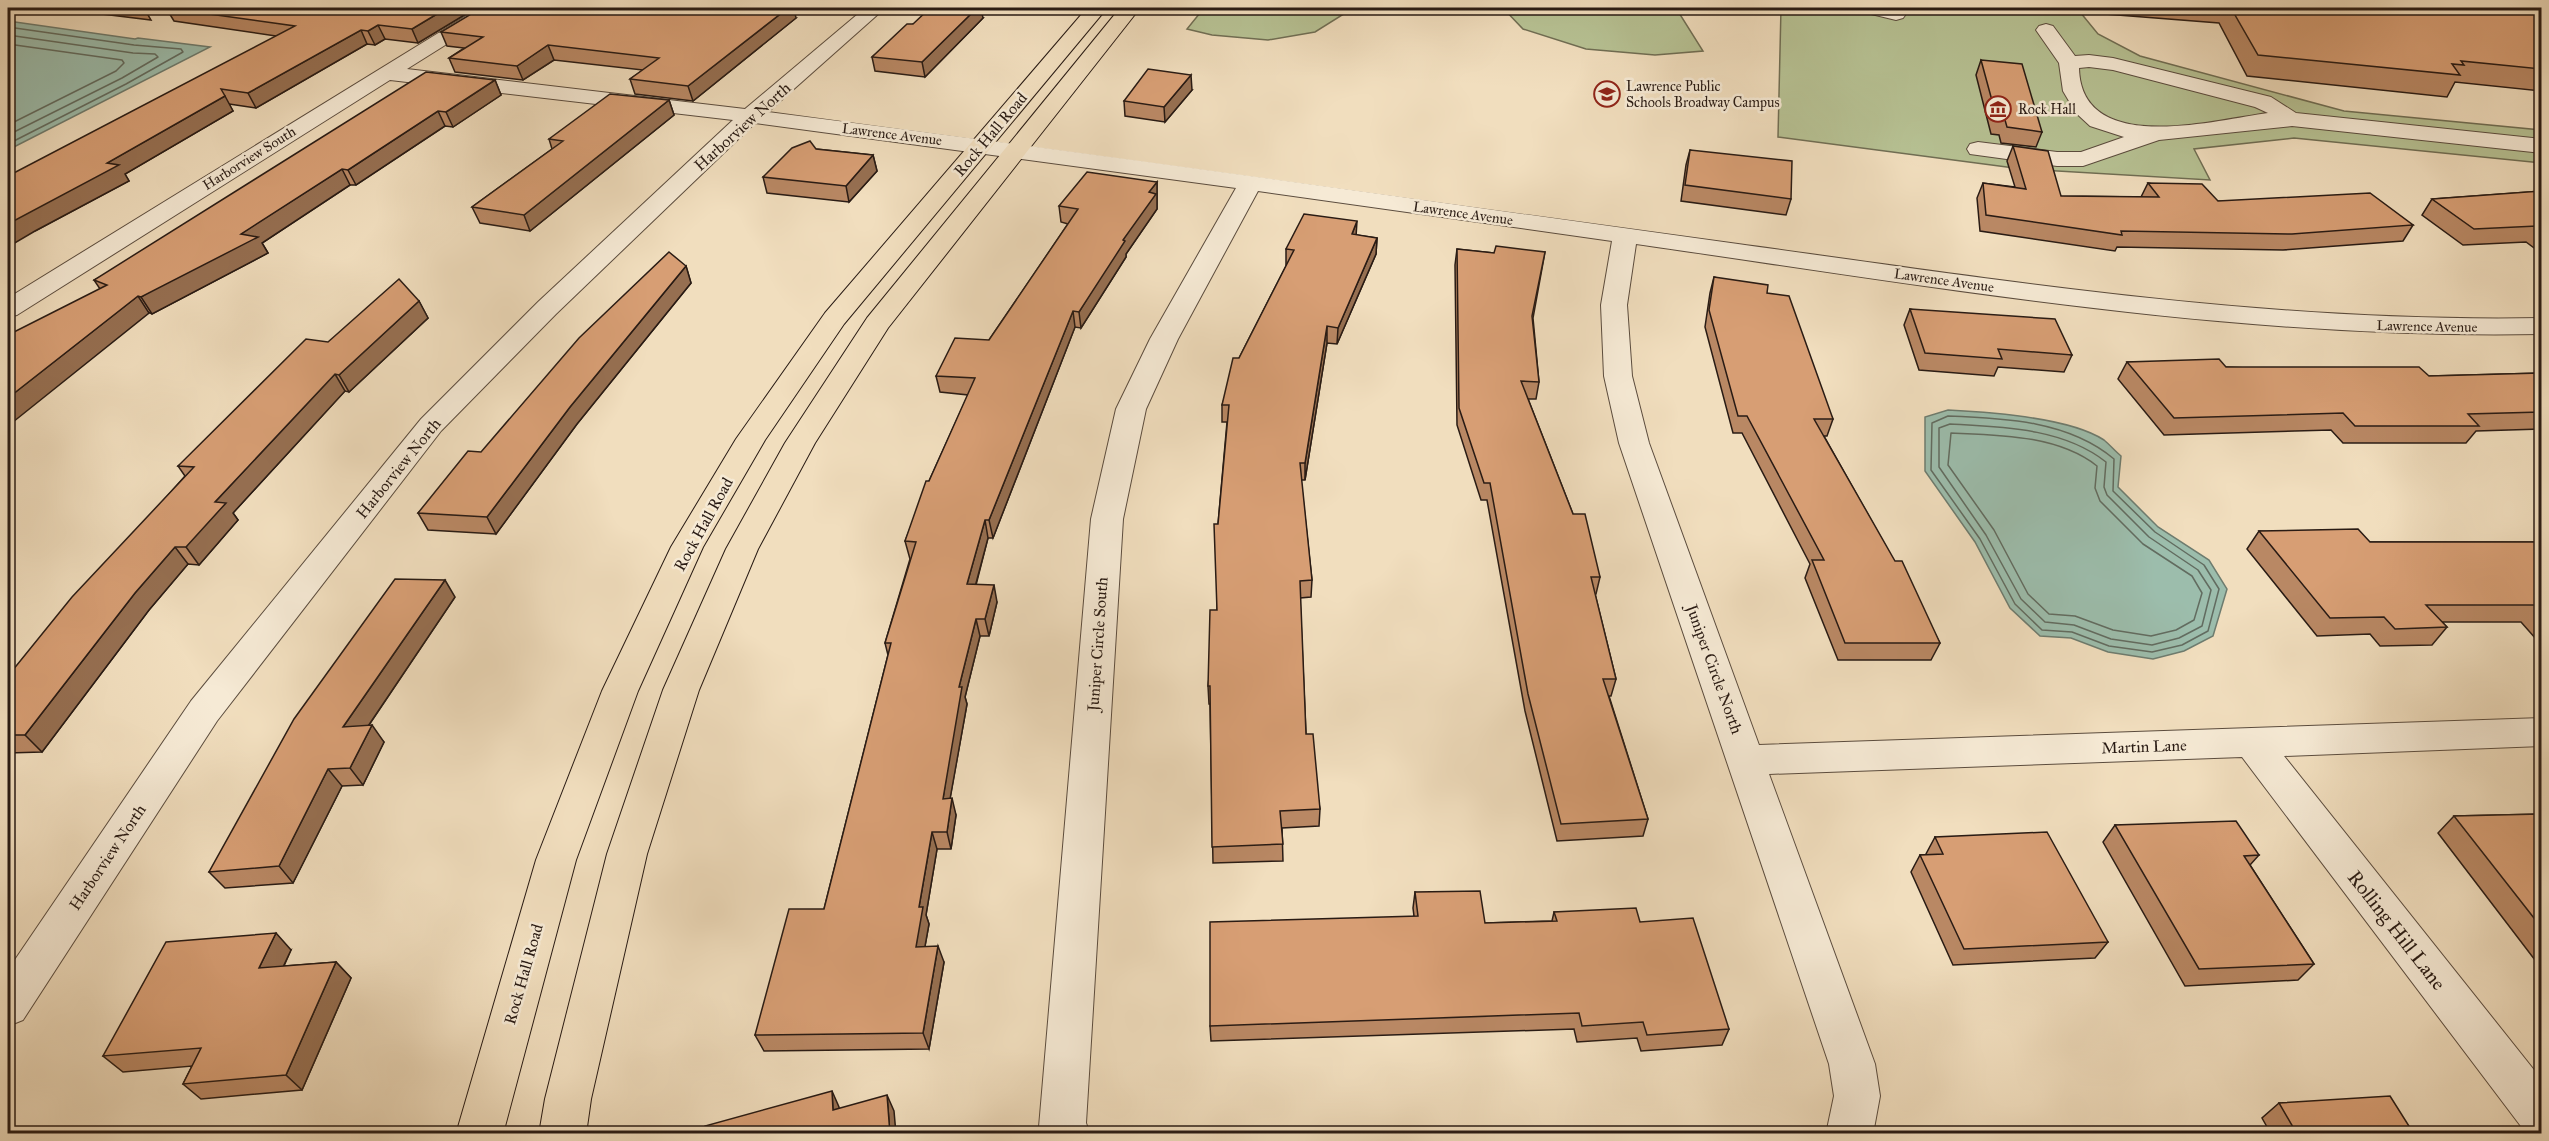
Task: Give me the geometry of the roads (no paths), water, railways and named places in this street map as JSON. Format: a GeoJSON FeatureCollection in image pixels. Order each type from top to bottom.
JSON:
{"type":"FeatureCollection","features":[{"type":"Feature","properties":{"kind":"main road","name":"Rock Hall Road"},"geometry":{"type":"LineString","coordinates":[[479,1134],[556,860],[620,691],[687,547],[751,439],[834,319],[1097,8]]}},
{"type":"Feature","properties":{"kind":"main road","name":"Rock Hall Road"},"geometry":{"type":"LineString","coordinates":[[562,1134],[568,1100],[627,854],[681,690],[742,549],[800,443],[877,324],[1130,8]]}},
{"type":"Feature","properties":{"kind":"street","name":"Harborview South"},"geometry":{"type":"LineString","coordinates":[[8,309],[491,8]]}},
{"type":"Feature","properties":{"kind":"street","name":"Harborview North"},"geometry":{"type":"LineString","coordinates":[[8,1006],[204,711],[431,425],[547,308],[750,116],[876,8]]}},
{"type":"Feature","properties":{"kind":"street"},"geometry":{"type":"LineString","coordinates":[[1870,8],[1896,14]]}},
{"type":"Feature","properties":{"kind":"street"},"geometry":{"type":"LineString","coordinates":[[2046,30],[2069,63],[2068,75],[2074,93],[2085,109],[2104,125],[2155,134]]}},
{"type":"Feature","properties":{"kind":"street"},"geometry":{"type":"LineString","coordinates":[[2069,63],[2089,61],[2113,64],[2263,102],[2291,119]]}},
{"type":"Feature","properties":{"kind":"street","name":"Lawrence Avenue"},"geometry":{"type":"LineString","coordinates":[[386,73],[1016,150],[2106,303],[2253,319],[2396,327],[2541,326]]}},
{"type":"Feature","properties":{"kind":"street"},"geometry":{"type":"LineString","coordinates":[[1978,149],[2057,159],[2083,159],[2155,134],[2291,119],[2541,146]]}},
{"type":"Feature","properties":{"kind":"street","name":"Juniper Circle South"},"geometry":{"type":"LineString","coordinates":[[1067,1134],[1062,1127],[1107,519],[1131,409],[1164,339],[1250,184]]}},
{"type":"Feature","properties":{"kind":"street","name":"Juniper Circle North"},"geometry":{"type":"LineString","coordinates":[[1625,236],[1614,305],[1618,376],[1634,443],[1852,1064],[1853,1115]]}},
{"type":"Feature","properties":{"kind":"street","name":"Martin Lane"},"geometry":{"type":"LineString","coordinates":[[1747,760],[2541,732]]}},
{"type":"Feature","properties":{"kind":"street","name":"Rolling Hill Lane"},"geometry":{"type":"LineString","coordinates":[[2252,742],[2541,1117]]}},
{"type":"Feature","properties":{"kind":"water"},"geometry":{"type":"Polygon","coordinates":[[[8,21],[135,39],[210,47],[8,150],[8,21]]]}},
{"type":"Feature","properties":{"kind":"water"},"geometry":{"type":"Polygon","coordinates":[[[1948,410],[2006,414],[2050,421],[2089,432],[2104,440],[2121,456],[2118,487],[2158,527],[2209,560],[2227,589],[2213,636],[2184,651],[2153,659],[2108,652],[2071,638],[2040,636],[2010,608],[1975,542],[1925,471],[1925,417],[1948,410]]]}},
{"type":"Feature","properties":{"kind":"place","name":"Lawrence Public Schools Broadway Campus"},"geometry":{"type":"Point","coordinates":[1607,94]}},
{"type":"Feature","properties":{"kind":"place","name":"Rock Hall"},"geometry":{"type":"Point","coordinates":[1998,109]}}]}
